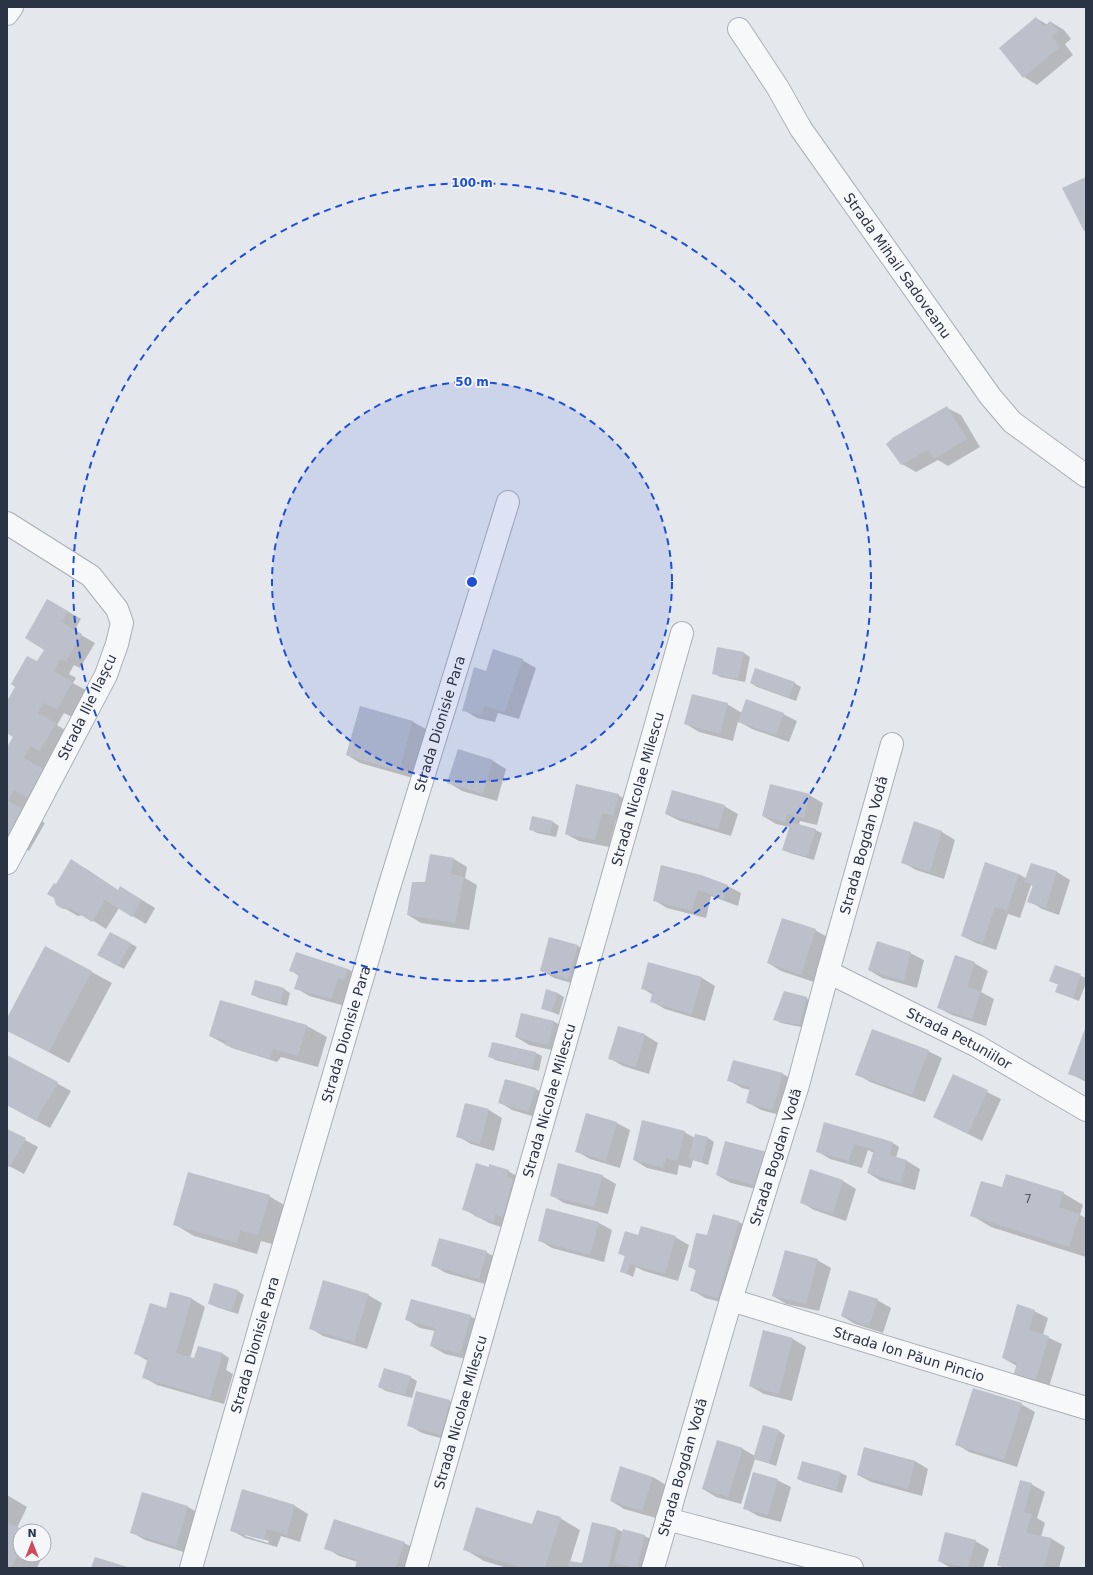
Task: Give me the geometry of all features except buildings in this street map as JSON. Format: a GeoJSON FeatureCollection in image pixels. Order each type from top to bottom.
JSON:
{"type":"FeatureCollection","features":[{"type":"Feature","properties":{"kind":"street"},"geometry":{"type":"LineString","coordinates":[[7,14],[12,7]]}},
{"type":"Feature","properties":{"kind":"street","name":"Strada Mihail Sadoveanu"},"geometry":{"type":"LineString","coordinates":[[739,28],[778,88],[801,129],[990,396],[1012,422],[1086,476]]}},
{"type":"Feature","properties":{"kind":"street","name":"Strada Dionisie Para"},"geometry":{"type":"LineString","coordinates":[[191,1568],[383,910],[508,502]]}},
{"type":"Feature","properties":{"kind":"street","name":"Strada Ilie Ilașcu"},"geometry":{"type":"LineString","coordinates":[[7,523],[91,576],[117,609],[122,623],[117,644],[106,676],[7,863]]}},
{"type":"Feature","properties":{"kind":"street","name":"Strada Nicolae Milescu"},"geometry":{"type":"LineString","coordinates":[[416,1568],[682,633]]}},
{"type":"Feature","properties":{"kind":"street","name":"Strada Bogdan Vodă"},"geometry":{"type":"LineString","coordinates":[[653,1568],[731,1300],[798,1085],[892,744]]}},
{"type":"Feature","properties":{"kind":"street","name":"Strada Petuniilor"},"geometry":{"type":"LineString","coordinates":[[828,972],[977,1046],[1086,1110]]}},
{"type":"Feature","properties":{"kind":"street","name":"Strada Ion Păun Pincio"},"geometry":{"type":"LineString","coordinates":[[731,1300],[1086,1408]]}},
{"type":"Feature","properties":{"kind":"street"},"geometry":{"type":"LineString","coordinates":[[667,1519],[852,1568]]}}]}
